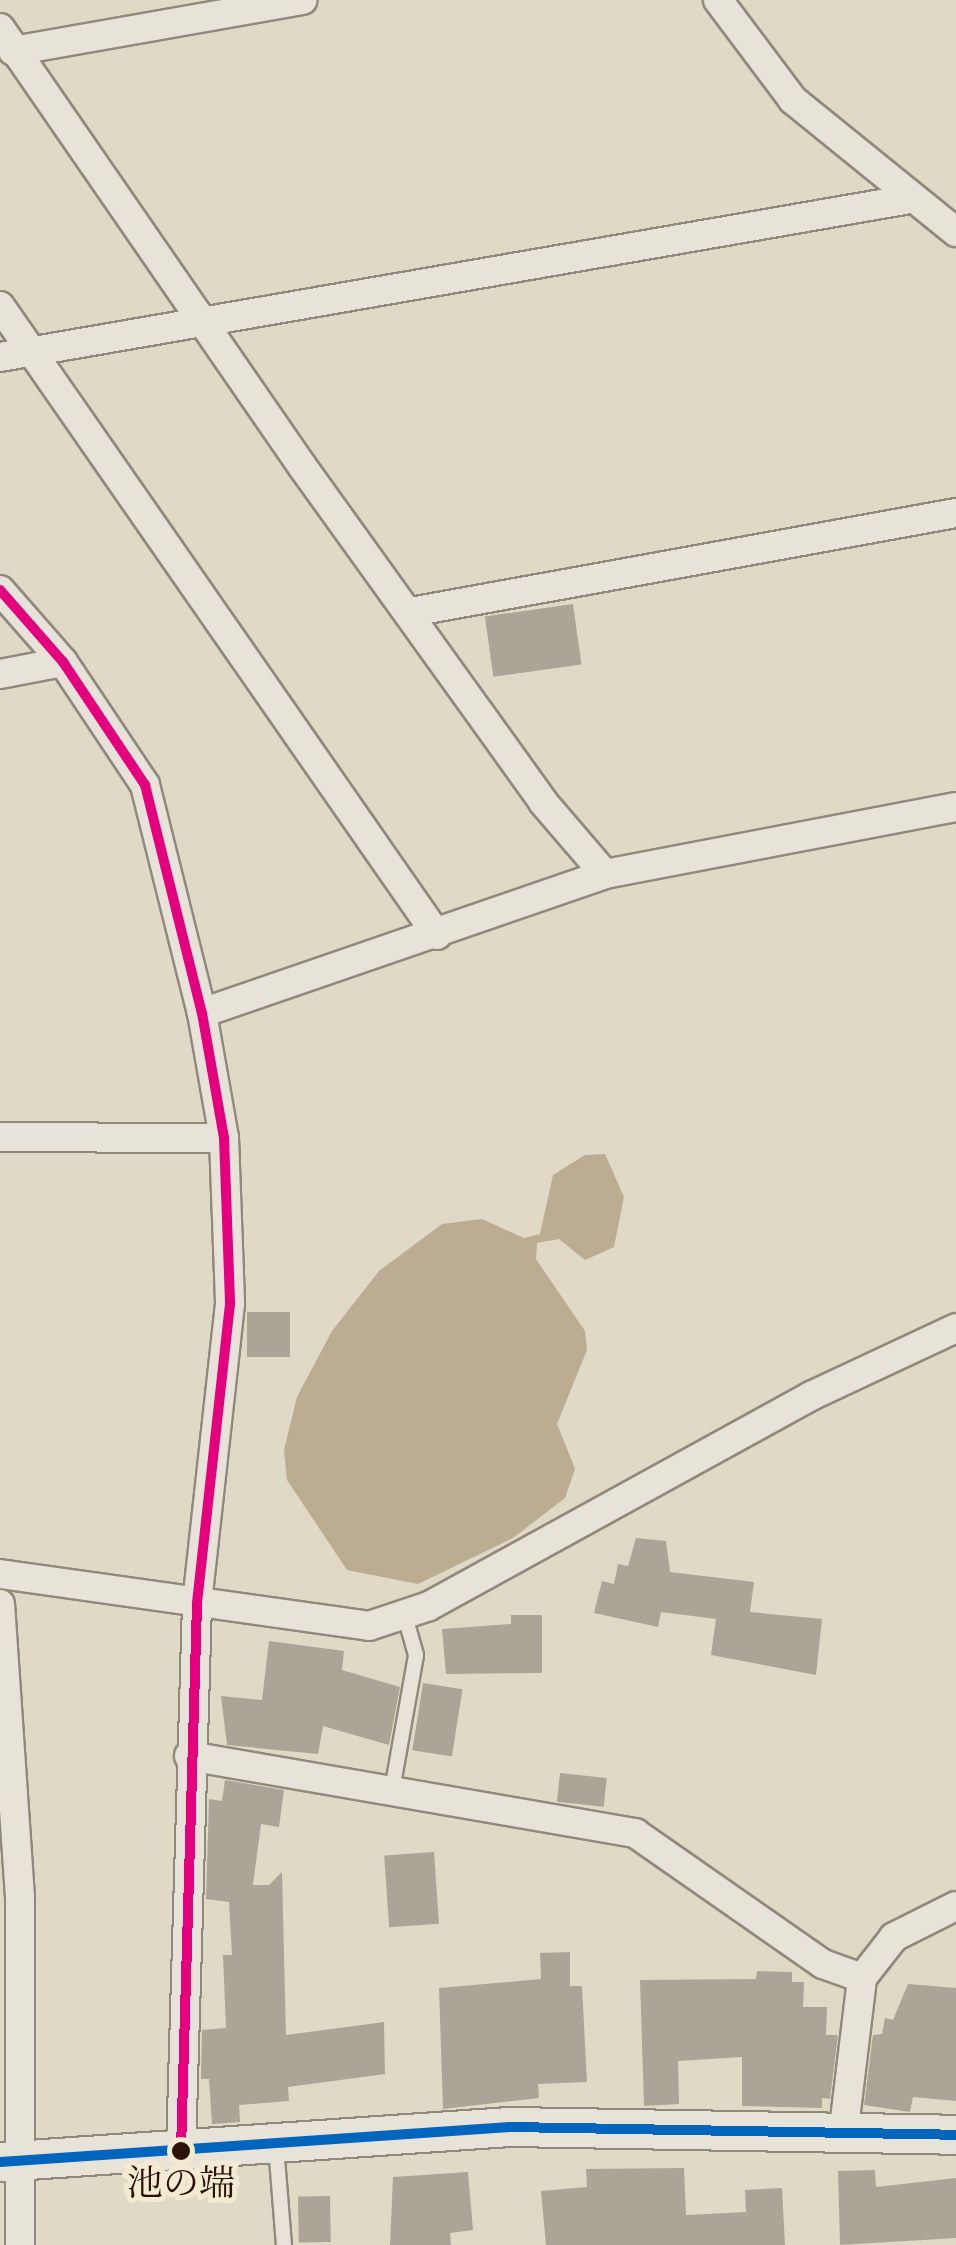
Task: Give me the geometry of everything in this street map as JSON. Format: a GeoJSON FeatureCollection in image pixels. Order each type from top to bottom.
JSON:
{"type":"FeatureCollection","features":[{"type":"Feature","properties":{"kind":"main road"},"geometry":{"type":"LineString","coordinates":[[12,2160],[510,2127],[843,2136],[956,2135]]}},
{"type":"Feature","properties":{"kind":"street"},"geometry":{"type":"LineString","coordinates":[[304,0],[7,39],[543,802],[604,874]]}},
{"type":"Feature","properties":{"kind":"street"},"geometry":{"type":"LineString","coordinates":[[718,0],[793,100],[910,200],[956,232]]}},
{"type":"Feature","properties":{"kind":"street"},"geometry":{"type":"LineString","coordinates":[[0,357],[205,325],[910,200]]}},
{"type":"Feature","properties":{"kind":"street"},"geometry":{"type":"LineString","coordinates":[[0,306],[438,936]]}},
{"type":"Feature","properties":{"kind":"street"},"geometry":{"type":"LineString","coordinates":[[411,612],[956,513]]}},
{"type":"Feature","properties":{"kind":"street"},"geometry":{"type":"LineString","coordinates":[[0,590],[63,662],[145,785],[202,1012],[224,1138],[230,1304],[197,1604],[189,1756],[181,2151]]}},
{"type":"Feature","properties":{"kind":"street"},"geometry":{"type":"LineString","coordinates":[[0,674],[63,662]]}},
{"type":"Feature","properties":{"kind":"street"},"geometry":{"type":"LineString","coordinates":[[202,1012],[438,936],[604,874],[956,807]]}},
{"type":"Feature","properties":{"kind":"street"},"geometry":{"type":"LineString","coordinates":[[0,1137],[224,1138]]}},
{"type":"Feature","properties":{"kind":"street"},"geometry":{"type":"LineString","coordinates":[[0,1574],[369,1626],[405,1616],[811,1396],[956,1328]]}},
{"type":"Feature","properties":{"kind":"street"},"geometry":{"type":"LineString","coordinates":[[0,1604],[20,1897],[12,2160],[20,2245]]}},
{"type":"Feature","properties":{"kind":"street"},"geometry":{"type":"LineString","coordinates":[[189,1756],[636,1833],[823,1964],[862,1978]]}},
{"type":"Feature","properties":{"kind":"street"},"geometry":{"type":"LineString","coordinates":[[843,2136],[862,1978],[894,1937],[956,1906]]}},
{"type":"Feature","properties":{"kind":"lane"},"geometry":{"type":"LineString","coordinates":[[392,1790],[416,1656],[405,1616]]}},
{"type":"Feature","properties":{"kind":"lane"},"geometry":{"type":"LineString","coordinates":[[276,2144],[284,2245]]}},
{"type":"Feature","properties":{"kind":"shaded area"},"geometry":{"type":"Polygon","coordinates":[[[605,1154],[624,1197],[614,1247],[585,1260],[559,1239],[537,1243],[536,1259],[585,1331],[587,1350],[557,1424],[575,1469],[565,1498],[513,1538],[418,1584],[347,1570],[287,1480],[284,1450],[297,1397],[332,1331],[379,1271],[442,1224],[482,1219],[524,1238],[540,1234],[553,1175],[585,1155],[605,1154]]]}},
{"type":"Feature","properties":{"kind":"building"},"geometry":{"type":"Polygon","coordinates":[[[573,604],[581,664],[493,677],[485,616],[573,604]]]}},
{"type":"Feature","properties":{"kind":"building"},"geometry":{"type":"Polygon","coordinates":[[[247,1312],[290,1312],[290,1357],[247,1357],[247,1312]]]}},
{"type":"Feature","properties":{"kind":"building"},"geometry":{"type":"Polygon","coordinates":[[[636,1538],[666,1541],[670,1572],[754,1582],[750,1612],[822,1619],[816,1675],[711,1655],[716,1619],[661,1612],[658,1627],[594,1613],[602,1581],[614,1584],[618,1564],[628,1566],[636,1538]]]}},
{"type":"Feature","properties":{"kind":"building"},"geometry":{"type":"Polygon","coordinates":[[[511,1615],[542,1615],[542,1673],[446,1674],[442,1629],[511,1624],[511,1615]]]}},
{"type":"Feature","properties":{"kind":"building"},"geometry":{"type":"Polygon","coordinates":[[[269,1641],[344,1651],[342,1670],[400,1687],[389,1745],[323,1726],[318,1754],[227,1745],[221,1696],[262,1700],[269,1641]]]}},
{"type":"Feature","properties":{"kind":"building"},"geometry":{"type":"Polygon","coordinates":[[[423,1683],[463,1689],[452,1756],[412,1750],[423,1683]]]}},
{"type":"Feature","properties":{"kind":"building"},"geometry":{"type":"Polygon","coordinates":[[[560,1773],[607,1778],[604,1807],[557,1802],[560,1773]]]}},
{"type":"Feature","properties":{"kind":"building"},"geometry":{"type":"Polygon","coordinates":[[[225,1780],[284,1790],[279,1827],[261,1824],[253,1885],[269,1885],[282,1872],[286,2035],[384,2022],[385,2074],[288,2087],[289,2101],[239,2105],[240,2122],[212,2124],[209,2079],[201,2079],[202,2030],[226,2028],[223,1955],[232,1955],[229,1902],[206,1899],[209,1799],[222,1801],[225,1780]]]}},
{"type":"Feature","properties":{"kind":"building"},"geometry":{"type":"Polygon","coordinates":[[[434,1852],[439,1924],[389,1927],[384,1855],[434,1852]]]}},
{"type":"Feature","properties":{"kind":"building"},"geometry":{"type":"Polygon","coordinates":[[[570,1952],[570,1986],[582,1986],[587,2082],[538,2084],[539,2098],[443,2109],[439,1988],[541,1979],[540,1953],[570,1952]]]}},
{"type":"Feature","properties":{"kind":"building"},"geometry":{"type":"Polygon","coordinates":[[[757,1971],[792,1972],[792,1982],[804,1982],[803,2007],[827,2007],[826,2035],[838,2035],[830,2099],[822,2098],[822,2108],[742,2106],[742,2057],[678,2061],[679,2104],[644,2106],[640,1980],[756,1979],[757,1971]]]}},
{"type":"Feature","properties":{"kind":"building"},"geometry":{"type":"Polygon","coordinates":[[[908,1984],[956,1988],[956,2101],[913,2097],[910,2112],[864,2105],[873,2035],[882,2034],[885,2018],[893,2020],[908,1984]]]}},
{"type":"Feature","properties":{"kind":"building"},"geometry":{"type":"Polygon","coordinates":[[[684,2168],[686,2215],[746,2212],[745,2190],[782,2188],[785,2245],[546,2245],[541,2191],[587,2187],[586,2169],[684,2168]]]}},
{"type":"Feature","properties":{"kind":"building"},"geometry":{"type":"Polygon","coordinates":[[[875,2170],[876,2187],[956,2178],[956,2238],[840,2245],[838,2171],[875,2170]]]}},
{"type":"Feature","properties":{"kind":"building"},"geometry":{"type":"Polygon","coordinates":[[[468,2172],[473,2230],[450,2233],[451,2245],[390,2245],[393,2177],[468,2172]]]}},
{"type":"Feature","properties":{"kind":"building"},"geometry":{"type":"Polygon","coordinates":[[[330,2196],[331,2242],[299,2243],[298,2197],[330,2196]]]}},
{"type":"Feature","properties":{"kind":"transit line"},"geometry":{"type":"LineString","coordinates":[[0,590],[63,662],[145,785],[202,1013],[224,1138],[230,1304],[197,1604],[181,2151]]}},
{"type":"Feature","properties":{"kind":"transit line"},"geometry":{"type":"LineString","coordinates":[[0,2162],[510,2127],[956,2135]]}},
{"type":"Feature","properties":{"kind":"place","name":"池の端"},"geometry":{"type":"Point","coordinates":[181,2151]}}]}
